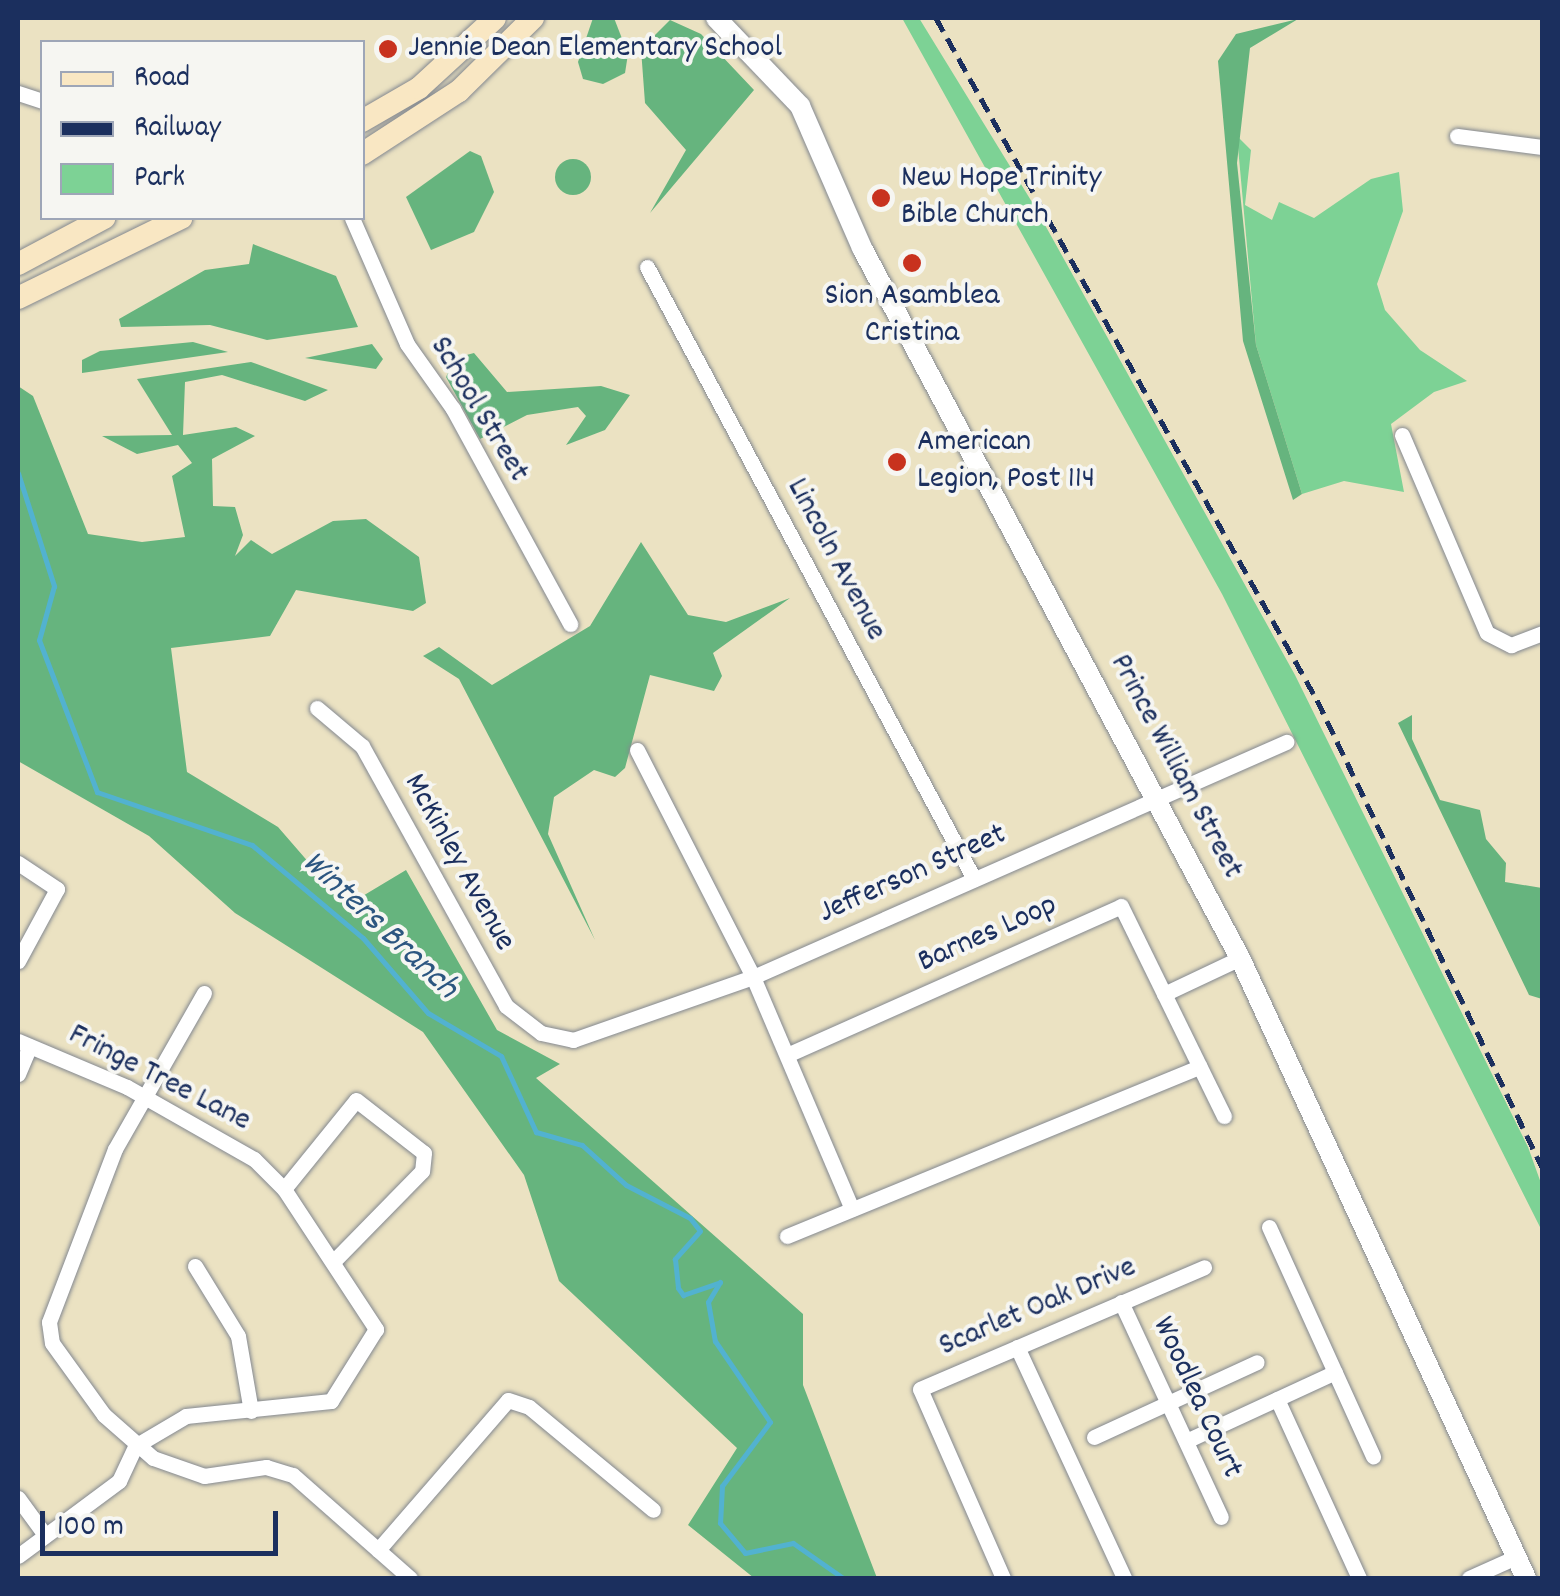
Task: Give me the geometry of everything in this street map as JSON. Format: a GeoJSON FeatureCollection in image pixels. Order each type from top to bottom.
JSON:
{"type":"FeatureCollection","features":[{"type":"Feature","properties":{"kind":"main road"},"geometry":{"type":"LineString","coordinates":[[365,119],[419,88],[495,18]]}},
{"type":"Feature","properties":{"kind":"main road"},"geometry":{"type":"LineString","coordinates":[[365,152],[460,92],[533,18]]}},
{"type":"Feature","properties":{"kind":"main road"},"geometry":{"type":"LineString","coordinates":[[18,264],[100,220]]}},
{"type":"Feature","properties":{"kind":"main road"},"geometry":{"type":"LineString","coordinates":[[18,298],[167,220]]}},
{"type":"Feature","properties":{"kind":"street","name":"Prince William Street"},"geometry":{"type":"LineString","coordinates":[[716,18],[800,106],[862,248],[1156,792],[1240,958],[1526,1578]]}},
{"type":"Feature","properties":{"kind":"street"},"geometry":{"type":"LineString","coordinates":[[1457,136],[1542,147]]}},
{"type":"Feature","properties":{"kind":"street","name":"School Street"},"geometry":{"type":"LineString","coordinates":[[353,220],[407,344],[440,386],[570,624]]}},
{"type":"Feature","properties":{"kind":"street","name":"Lincoln Avenue"},"geometry":{"type":"LineString","coordinates":[[647,266],[974,879]]}},
{"type":"Feature","properties":{"kind":"street"},"geometry":{"type":"LineString","coordinates":[[1402,435],[1480,622],[1502,644],[1542,634]]}},
{"type":"Feature","properties":{"kind":"street","name":"McKinley Avenue"},"geometry":{"type":"LineString","coordinates":[[317,708],[362,746],[506,1006],[556,1038]]}},
{"type":"Feature","properties":{"kind":"street","name":"Jefferson Street"},"geometry":{"type":"LineString","coordinates":[[556,1038],[618,1030],[754,977],[1156,792],[1286,742]]}},
{"type":"Feature","properties":{"kind":"street"},"geometry":{"type":"LineString","coordinates":[[636,750],[754,977],[852,1210]]}},
{"type":"Feature","properties":{"kind":"street"},"geometry":{"type":"LineString","coordinates":[[18,864],[57,889],[18,960]]}},
{"type":"Feature","properties":{"kind":"street","name":"Barnes Loop"},"geometry":{"type":"LineString","coordinates":[[789,1054],[1120,906],[1224,1116]]}},
{"type":"Feature","properties":{"kind":"street"},"geometry":{"type":"LineString","coordinates":[[1164,994],[1240,958]]}},
{"type":"Feature","properties":{"kind":"street"},"geometry":{"type":"LineString","coordinates":[[204,993],[141,1094],[49,1332],[135,1446],[192,1475],[282,1471],[410,1578]]}},
{"type":"Feature","properties":{"kind":"street"},"geometry":{"type":"LineString","coordinates":[[18,1074],[24,1043]]}},
{"type":"Feature","properties":{"kind":"street","name":"Fringe Tree Lane"},"geometry":{"type":"LineString","coordinates":[[24,1043],[141,1094],[254,1159],[284,1189],[373,1318],[375,1341],[331,1401],[186,1416],[135,1446]]}},
{"type":"Feature","properties":{"kind":"street"},"geometry":{"type":"LineString","coordinates":[[787,1236],[1200,1067]]}},
{"type":"Feature","properties":{"kind":"street"},"geometry":{"type":"LineString","coordinates":[[284,1189],[356,1100],[424,1153],[422,1171],[334,1261]]}},
{"type":"Feature","properties":{"kind":"street"},"geometry":{"type":"LineString","coordinates":[[1268,1227],[1373,1456]]}},
{"type":"Feature","properties":{"kind":"street"},"geometry":{"type":"LineString","coordinates":[[195,1266],[238,1336],[251,1411]]}},
{"type":"Feature","properties":{"kind":"street","name":"Scarlet Oak Drive"},"geometry":{"type":"LineString","coordinates":[[1003,1578],[917,1395],[1017,1347],[1204,1267]]}},
{"type":"Feature","properties":{"kind":"street","name":"Woodlea Court"},"geometry":{"type":"LineString","coordinates":[[1122,1302],[1221,1517]]}},
{"type":"Feature","properties":{"kind":"street"},"geometry":{"type":"LineString","coordinates":[[1017,1347],[1124,1578]]}},
{"type":"Feature","properties":{"kind":"street"},"geometry":{"type":"LineString","coordinates":[[1094,1437],[1257,1362]]}},
{"type":"Feature","properties":{"kind":"street"},"geometry":{"type":"LineString","coordinates":[[1186,1441],[1334,1372]]}},
{"type":"Feature","properties":{"kind":"street"},"geometry":{"type":"LineString","coordinates":[[1277,1399],[1360,1578]]}},
{"type":"Feature","properties":{"kind":"street"},"geometry":{"type":"LineString","coordinates":[[378,1550],[508,1400],[529,1408],[654,1510]]}},
{"type":"Feature","properties":{"kind":"street"},"geometry":{"type":"LineString","coordinates":[[18,1556],[120,1481],[135,1446]]}},
{"type":"Feature","properties":{"kind":"street"},"geometry":{"type":"LineString","coordinates":[[18,1498],[45,1535]]}},
{"type":"Feature","properties":{"kind":"street"},"geometry":{"type":"LineString","coordinates":[[1469,1578],[1516,1557]]}},
{"type":"Feature","properties":{"kind":"green space"},"geometry":{"type":"Polygon","coordinates":[[[593,18],[614,18],[628,54],[625,73],[603,84],[583,79],[578,62],[593,18]]]}},
{"type":"Feature","properties":{"kind":"green space"},"geometry":{"type":"Polygon","coordinates":[[[902,18],[919,18],[1035,207],[1295,675],[1528,1147],[1542,1186],[1542,1231],[1222,594],[902,18]]]}},
{"type":"Feature","properties":{"kind":"green space"},"geometry":{"type":"Polygon","coordinates":[[[1298,19],[1250,48],[1237,163],[1256,345],[1302,494],[1293,500],[1243,341],[1218,61],[1236,34],[1298,19]]]}},
{"type":"Feature","properties":{"kind":"green space"},"geometry":{"type":"Polygon","coordinates":[[[670,20],[701,34],[754,90],[650,213],[686,150],[645,103],[641,49],[670,20]]]}},
{"type":"Feature","properties":{"kind":"green space"},"geometry":{"type":"Polygon","coordinates":[[[1237,136],[1251,150],[1245,205],[1272,220],[1279,202],[1314,218],[1371,179],[1399,172],[1403,211],[1377,284],[1385,310],[1420,350],[1467,381],[1434,392],[1391,424],[1404,492],[1344,481],[1302,494],[1256,345],[1237,136]]]}},
{"type":"Feature","properties":{"kind":"green space"},"geometry":{"type":"Polygon","coordinates":[[[470,151],[481,156],[494,192],[474,232],[431,250],[406,197],[470,151]]]}},
{"type":"Feature","properties":{"kind":"green space"},"geometry":{"type":"Polygon","coordinates":[[[573,159],[586,164],[591,177],[586,190],[573,195],[560,190],[555,177],[560,164],[573,159]]]}},
{"type":"Feature","properties":{"kind":"green space"},"geometry":{"type":"Polygon","coordinates":[[[253,244],[336,276],[358,327],[267,340],[210,325],[121,327],[119,319],[205,270],[249,264],[253,244]]]}},
{"type":"Feature","properties":{"kind":"green space"},"geometry":{"type":"Polygon","coordinates":[[[193,342],[228,352],[82,373],[82,360],[100,351],[193,342]]]}},
{"type":"Feature","properties":{"kind":"green space"},"geometry":{"type":"Polygon","coordinates":[[[372,344],[383,359],[376,369],[305,358],[372,344]]]}},
{"type":"Feature","properties":{"kind":"green space"},"geometry":{"type":"Polygon","coordinates":[[[474,353],[507,392],[601,386],[630,395],[605,430],[566,445],[586,416],[578,407],[527,415],[480,439],[446,377],[455,358],[474,353]]]}},
{"type":"Feature","properties":{"kind":"green space"},"geometry":{"type":"Polygon","coordinates":[[[251,362],[328,390],[305,401],[222,375],[185,382],[183,435],[236,427],[255,436],[212,459],[213,506],[235,507],[243,535],[235,556],[251,540],[272,554],[333,521],[366,519],[419,557],[426,603],[413,611],[296,590],[270,636],[171,648],[187,772],[278,827],[330,887],[361,897],[406,870],[497,1030],[560,1064],[536,1078],[803,1314],[803,1385],[877,1578],[754,1578],[688,1525],[737,1448],[559,1281],[524,1175],[423,1032],[235,913],[149,836],[18,761],[18,386],[33,396],[88,534],[142,542],[185,537],[172,476],[192,463],[178,445],[137,454],[102,436],[172,435],[137,379],[251,362]]]}},
{"type":"Feature","properties":{"kind":"green space"},"geometry":{"type":"Polygon","coordinates":[[[641,542],[688,615],[726,622],[790,598],[713,653],[722,676],[714,691],[650,675],[625,768],[615,777],[594,770],[554,797],[548,834],[595,940],[459,679],[423,656],[439,647],[492,685],[590,626],[641,542]]]}},
{"type":"Feature","properties":{"kind":"green space"},"geometry":{"type":"Polygon","coordinates":[[[1412,715],[1412,739],[1440,800],[1480,810],[1486,839],[1506,863],[1505,882],[1542,888],[1542,999],[1529,995],[1398,723],[1412,715]]]}},
{"type":"Feature","properties":{"kind":"waterway","name":"Winters Branch"},"geometry":{"type":"LineString","coordinates":[[18,473],[54,586],[39,640],[97,792],[252,845],[363,938],[428,1013],[501,1056],[536,1132],[582,1145],[626,1185],[690,1218],[700,1231],[675,1259],[678,1288],[683,1295],[720,1282],[708,1302],[715,1341],[770,1422],[722,1486],[720,1523],[745,1553],[793,1543],[843,1578]]}},
{"type":"Feature","properties":{"kind":"railway"},"geometry":{"type":"LineString","coordinates":[[936,18],[1317,700],[1542,1167]]}},
{"type":"Feature","properties":{"kind":"place","name":"Jennie Dean Elementary School"},"geometry":{"type":"Point","coordinates":[388,49]}},
{"type":"Feature","properties":{"kind":"place","name":"New Hope Trinity Bible Church"},"geometry":{"type":"Point","coordinates":[881,198]}},
{"type":"Feature","properties":{"kind":"place","name":"Sion Asamblea Cristina"},"geometry":{"type":"Point","coordinates":[912,263]}},
{"type":"Feature","properties":{"kind":"place","name":"American Legion, Post 114"},"geometry":{"type":"Point","coordinates":[897,462]}}]}
